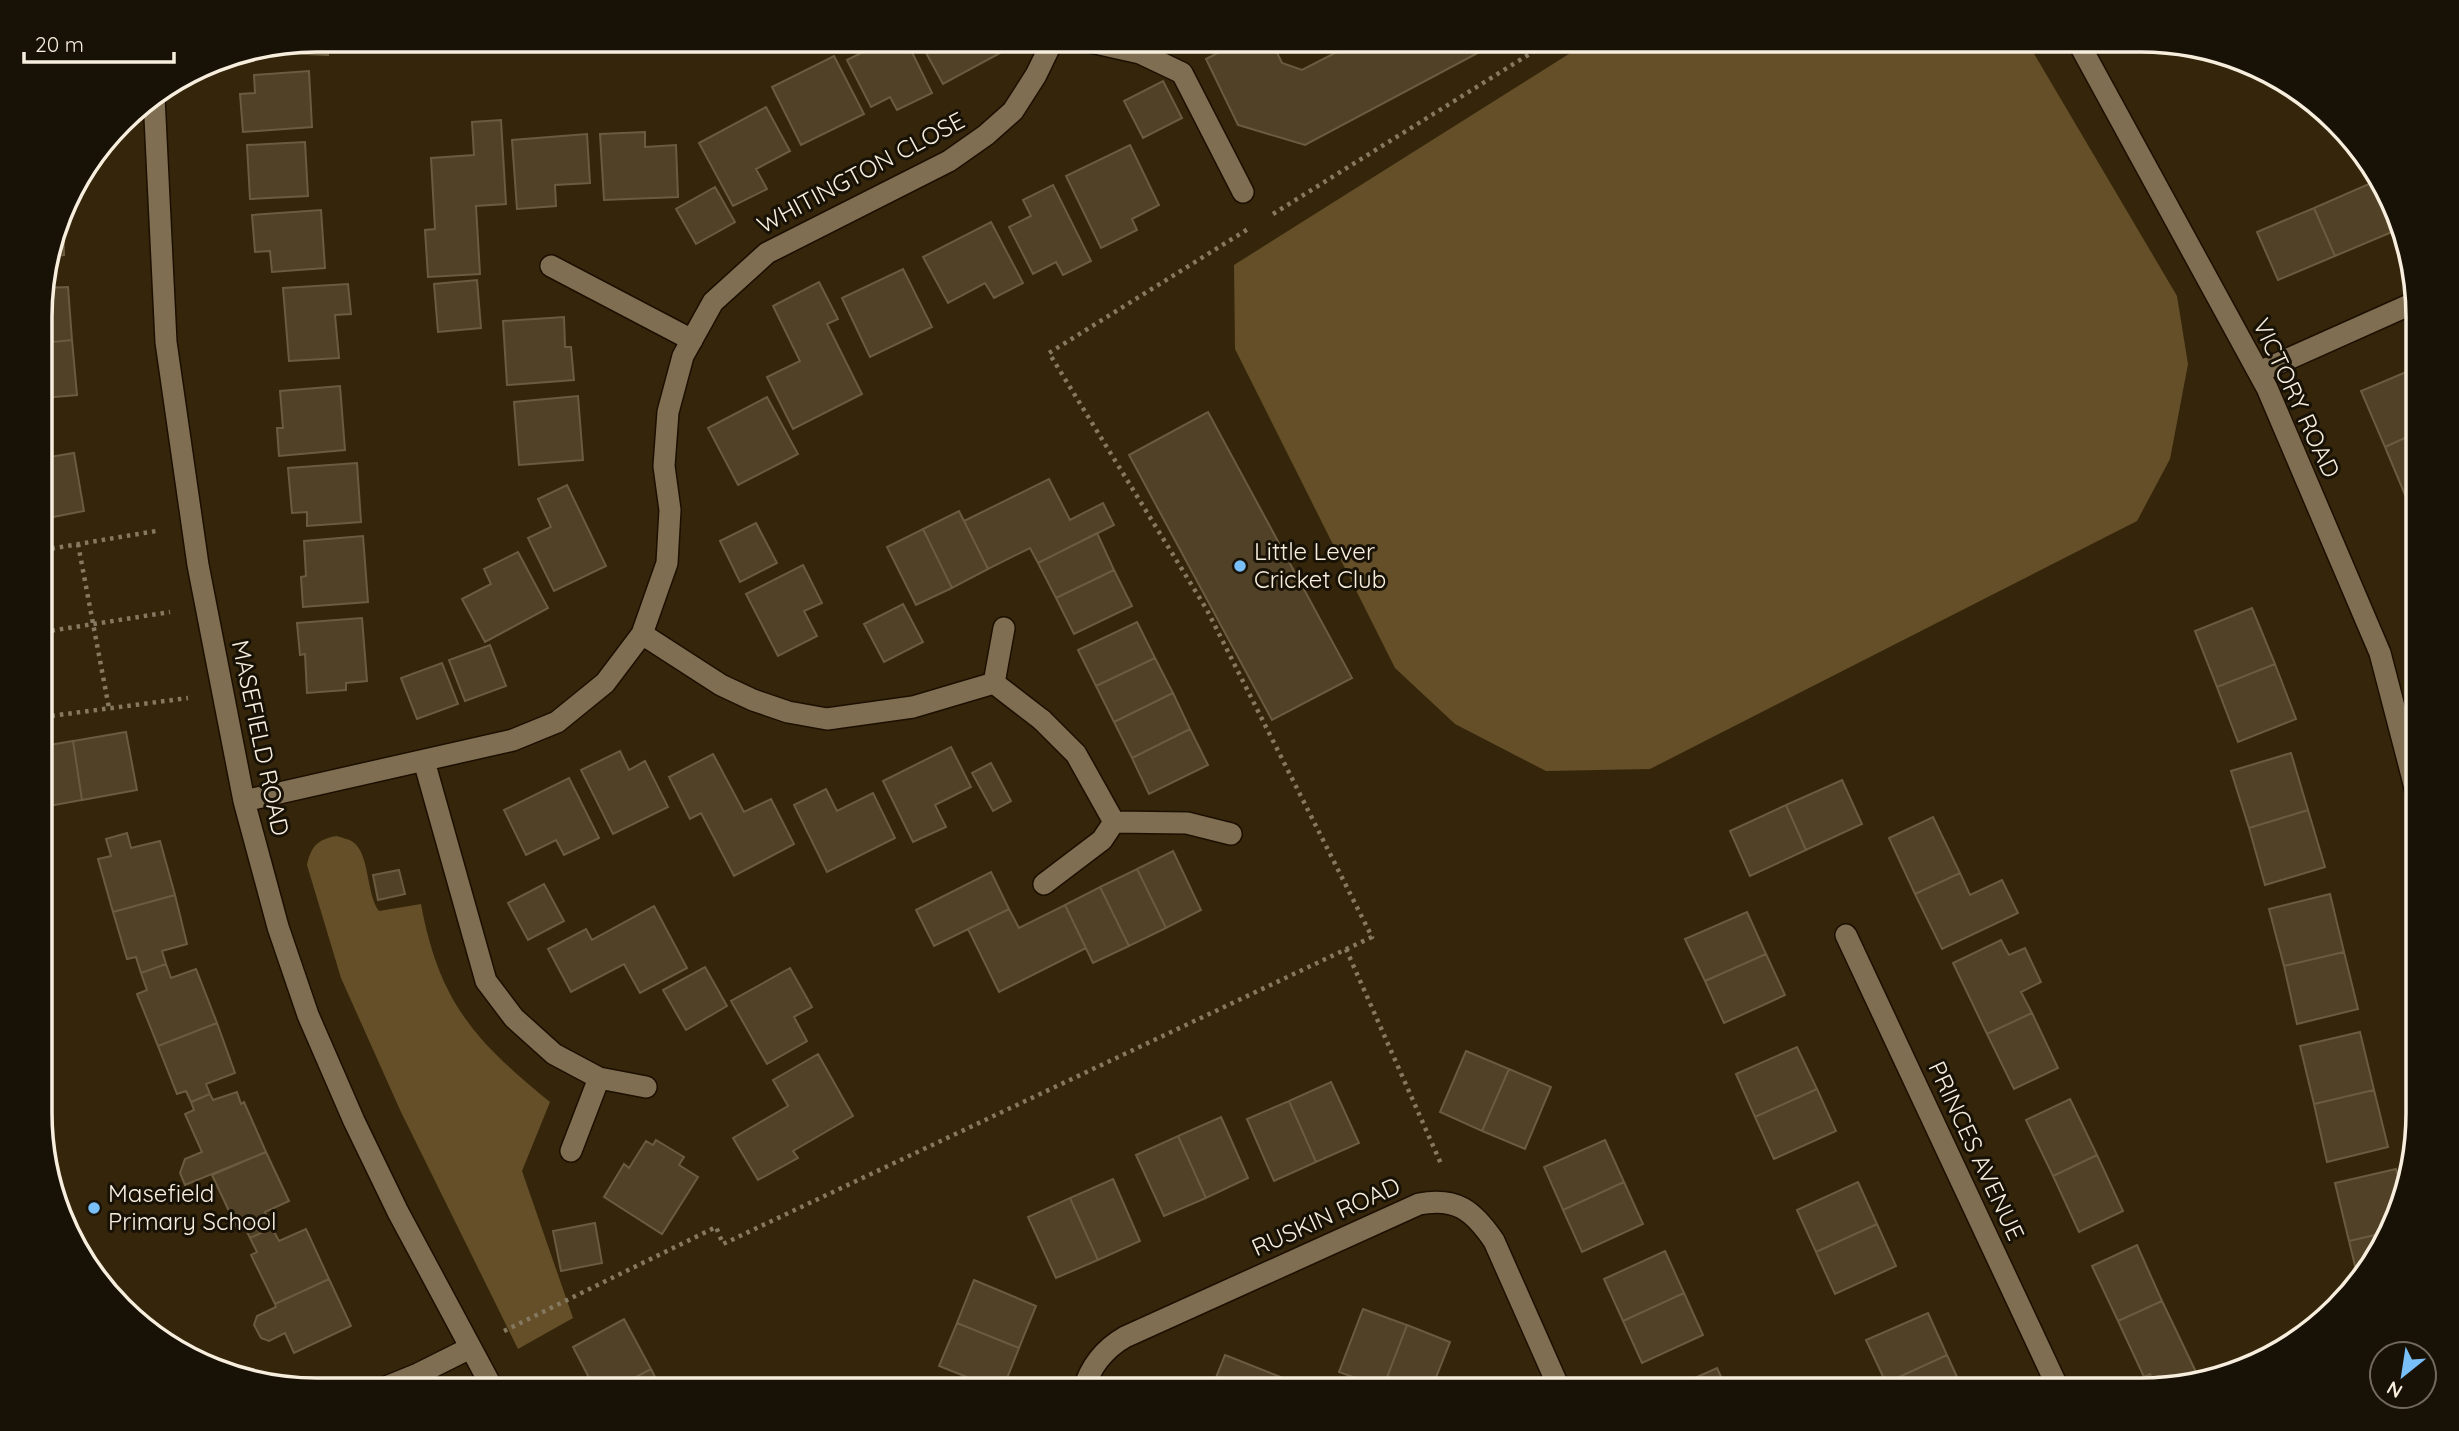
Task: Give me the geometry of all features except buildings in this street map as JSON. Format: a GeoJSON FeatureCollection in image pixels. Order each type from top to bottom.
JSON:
{"type":"FeatureCollection","features":[{"type":"Feature","properties":{"kind":"street","name":"WHITINGTON CLOSE"},"geometry":{"type":"LineString","coordinates":[[244,801],[513,740],[557,722],[605,683],[642,634],[667,563],[670,510],[664,466],[668,412],[683,356],[713,302],[767,253],[949,161],[986,135],[1013,111],[1047,52]]}},
{"type":"Feature","properties":{"kind":"street"},"geometry":{"type":"LineString","coordinates":[[1136,52],[1182,73],[1243,192]]}},
{"type":"Feature","properties":{"kind":"street","name":"VICTORY ROAD"},"geometry":{"type":"LineString","coordinates":[[2084,52],[2259,372],[2380,653],[2406,753]]}},
{"type":"Feature","properties":{"kind":"street","name":"MASEFIELD ROAD"},"geometry":{"type":"LineString","coordinates":[[155,108],[166,342],[192,524],[244,801],[278,927],[308,1015],[354,1121],[398,1212],[487,1378]]}},
{"type":"Feature","properties":{"kind":"street"},"geometry":{"type":"LineString","coordinates":[[551,266],[692,340]]}},
{"type":"Feature","properties":{"kind":"street"},"geometry":{"type":"LineString","coordinates":[[2259,372],[2406,305]]}},
{"type":"Feature","properties":{"kind":"street"},"geometry":{"type":"LineString","coordinates":[[994,683],[1004,628]]}},
{"type":"Feature","properties":{"kind":"street"},"geometry":{"type":"LineString","coordinates":[[642,634],[721,685],[753,700],[788,712],[827,719],[914,708],[994,683]]}},
{"type":"Feature","properties":{"kind":"street"},"geometry":{"type":"LineString","coordinates":[[994,683],[1042,720],[1076,754],[1114,822]]}},
{"type":"Feature","properties":{"kind":"street"},"geometry":{"type":"LineString","coordinates":[[425,761],[485,981],[514,1018],[554,1054],[599,1078],[646,1087]]}},
{"type":"Feature","properties":{"kind":"street"},"geometry":{"type":"LineString","coordinates":[[1114,822],[1187,823],[1231,834]]}},
{"type":"Feature","properties":{"kind":"street"},"geometry":{"type":"LineString","coordinates":[[1044,884],[1102,840],[1114,822]]}},
{"type":"Feature","properties":{"kind":"street","name":"PRINCES AVENUE"},"geometry":{"type":"LineString","coordinates":[[1846,935],[2053,1378]]}},
{"type":"Feature","properties":{"kind":"street"},"geometry":{"type":"LineString","coordinates":[[571,1151],[599,1078]]}},
{"type":"Feature","properties":{"kind":"street","name":"RUSKIN ROAD"},"geometry":{"type":"LineString","coordinates":[[1087,1378],[1109,1347],[1125,1337],[1419,1204],[1439,1200],[1460,1207]]}},
{"type":"Feature","properties":{"kind":"street"},"geometry":{"type":"LineString","coordinates":[[1460,1207],[1479,1218],[1494,1241],[1555,1378]]}},
{"type":"Feature","properties":{"kind":"street"},"geometry":{"type":"LineString","coordinates":[[408,1378],[470,1348]]}},
{"type":"Feature","properties":{"kind":"path"},"geometry":{"type":"LineString","coordinates":[[1272,215],[1533,52]]}},
{"type":"Feature","properties":{"kind":"path"},"geometry":{"type":"LineString","coordinates":[[470,1348],[716,1227],[723,1244],[1372,937],[1207,610],[1049,353],[1260,222]]}},
{"type":"Feature","properties":{"kind":"path"},"geometry":{"type":"LineString","coordinates":[[52,548],[192,524]]}},
{"type":"Feature","properties":{"kind":"path"},"geometry":{"type":"LineString","coordinates":[[78,544],[109,708]]}},
{"type":"Feature","properties":{"kind":"path"},"geometry":{"type":"LineString","coordinates":[[52,631],[206,606]]}},
{"type":"Feature","properties":{"kind":"path"},"geometry":{"type":"LineString","coordinates":[[52,716],[223,693]]}},
{"type":"Feature","properties":{"kind":"path"},"geometry":{"type":"LineString","coordinates":[[1346,950],[1460,1207]]}},
{"type":"Feature","properties":{"kind":"shaded area"},"geometry":{"type":"Polygon","coordinates":[[[1572,52],[2033,52],[2177,296],[2188,364],[2170,459],[2137,521],[1650,769],[1546,771],[1455,724],[1395,668],[1235,349],[1234,265],[1572,52]]]}},
{"type":"Feature","properties":{"kind":"shaded area"},"geometry":{"type":"Polygon","coordinates":[[[337,836],[351,841],[362,855],[379,911],[421,904],[438,968],[464,1017],[501,1059],[550,1102],[522,1171],[573,1318],[518,1349],[401,1112],[341,978],[307,865],[316,844],[337,836]]]}},
{"type":"Feature","properties":{"kind":"place","name":"Little Lever Cricket Club"},"geometry":{"type":"Point","coordinates":[1240,566]}},
{"type":"Feature","properties":{"kind":"place","name":"Masefield Primary School"},"geometry":{"type":"Point","coordinates":[94,1208]}}]}
